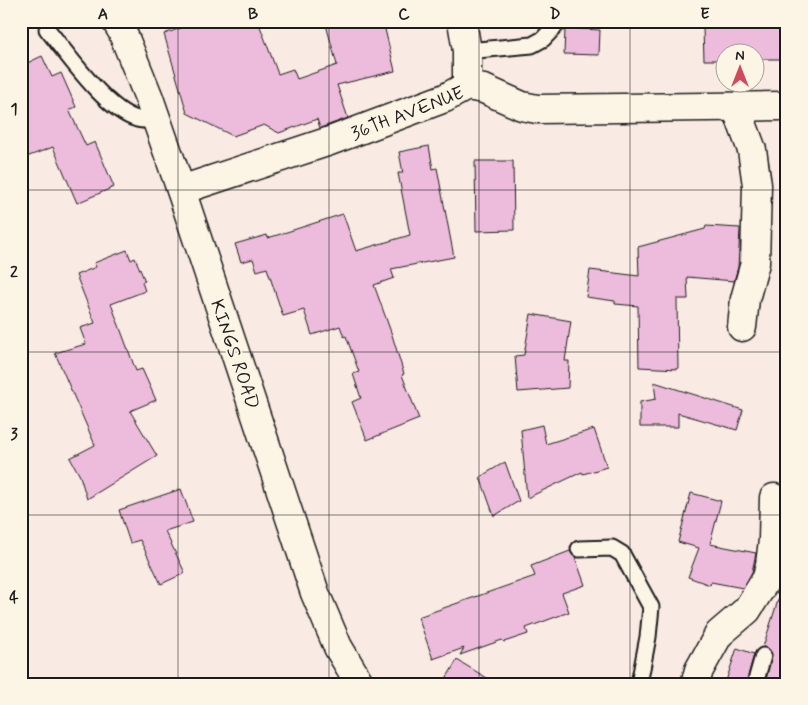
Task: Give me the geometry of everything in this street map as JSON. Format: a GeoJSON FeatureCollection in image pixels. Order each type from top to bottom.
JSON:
{"type":"FeatureCollection","features":[{"type":"Feature","properties":{"kind":"street","name":"KINGS ROAD"},"geometry":{"type":"LineString","coordinates":[[116,21],[122,31],[157,121],[315,592],[338,647],[360,684]]}},
{"type":"Feature","properties":{"kind":"street"},"geometry":{"type":"LineString","coordinates":[[462,21],[467,52],[467,86]]}},
{"type":"Feature","properties":{"kind":"street","name":"36TH AVENUE"},"geometry":{"type":"LineString","coordinates":[[181,190],[330,142],[445,98],[467,86],[484,89],[522,106],[537,109],[787,106]]}},
{"type":"Feature","properties":{"kind":"street"},"geometry":{"type":"LineString","coordinates":[[736,108],[752,150],[757,185],[754,263],[745,299],[742,327]]}},
{"type":"Feature","properties":{"kind":"street"},"geometry":{"type":"LineString","coordinates":[[695,684],[699,670],[719,634],[747,610],[767,578],[773,540],[774,498]]}},
{"type":"Feature","properties":{"kind":"lane"},"geometry":{"type":"LineString","coordinates":[[467,52],[532,45],[543,40],[560,21]]}},
{"type":"Feature","properties":{"kind":"lane"},"geometry":{"type":"LineString","coordinates":[[47,29],[90,82],[118,108],[137,119],[157,121]]}},
{"type":"Feature","properties":{"kind":"lane"},"geometry":{"type":"LineString","coordinates":[[579,549],[612,548],[622,554],[651,608],[648,637],[639,684]]}},
{"type":"Feature","properties":{"kind":"lane"},"geometry":{"type":"LineString","coordinates":[[755,684],[763,656]]}},
{"type":"Feature","properties":{"kind":"building"},"geometry":{"type":"Polygon","coordinates":[[[201,21],[258,21],[278,74],[293,69],[297,79],[337,65],[325,21],[383,21],[395,71],[337,85],[348,118],[320,128],[317,119],[279,133],[264,125],[233,136],[187,113],[164,34],[201,21]]]}},
{"type":"Feature","properties":{"kind":"building"},"geometry":{"type":"Polygon","coordinates":[[[709,21],[782,21],[782,59],[766,59],[766,42],[716,42],[716,60],[704,60],[703,28],[709,27],[709,21]]]}},
{"type":"Feature","properties":{"kind":"building"},"geometry":{"type":"Polygon","coordinates":[[[566,28],[600,30],[599,55],[564,54],[566,28]]]}},
{"type":"Feature","properties":{"kind":"building"},"geometry":{"type":"Polygon","coordinates":[[[42,56],[52,77],[61,73],[76,107],[69,110],[86,146],[95,142],[114,187],[77,203],[53,147],[21,159],[21,66],[42,56]]]}},
{"type":"Feature","properties":{"kind":"building"},"geometry":{"type":"Polygon","coordinates":[[[429,146],[433,169],[437,168],[454,257],[391,269],[394,278],[374,285],[392,335],[404,374],[402,375],[419,419],[367,440],[352,402],[361,398],[353,374],[359,372],[346,336],[344,337],[340,326],[312,335],[304,310],[283,316],[267,268],[257,271],[253,259],[241,262],[235,244],[267,235],[268,238],[343,214],[356,251],[410,235],[398,173],[403,173],[399,152],[429,146]]]}},
{"type":"Feature","properties":{"kind":"building"},"geometry":{"type":"Polygon","coordinates":[[[475,161],[513,161],[514,230],[476,231],[475,161]]]}},
{"type":"Feature","properties":{"kind":"building"},"geometry":{"type":"Polygon","coordinates":[[[706,226],[740,228],[738,267],[734,281],[687,277],[688,299],[677,299],[678,369],[639,367],[638,306],[615,304],[615,301],[586,297],[590,270],[639,276],[638,247],[705,229],[706,226]]]}},
{"type":"Feature","properties":{"kind":"building"},"geometry":{"type":"Polygon","coordinates":[[[127,250],[131,260],[135,258],[145,281],[142,282],[145,291],[111,304],[136,371],[142,369],[156,400],[130,411],[157,456],[87,499],[80,476],[70,458],[95,445],[55,353],[86,344],[80,328],[95,323],[76,275],[96,267],[94,263],[127,250]]]}},
{"type":"Feature","properties":{"kind":"building"},"geometry":{"type":"Polygon","coordinates":[[[531,314],[571,321],[565,361],[569,361],[568,388],[518,392],[515,356],[524,355],[531,314]]]}},
{"type":"Feature","properties":{"kind":"building"},"geometry":{"type":"Polygon","coordinates":[[[654,382],[743,410],[737,430],[678,413],[678,427],[640,427],[640,402],[656,399],[654,382]]]}},
{"type":"Feature","properties":{"kind":"building"},"geometry":{"type":"Polygon","coordinates":[[[542,425],[546,444],[594,429],[607,467],[583,474],[582,472],[527,498],[521,430],[542,425]]]}},
{"type":"Feature","properties":{"kind":"building"},"geometry":{"type":"Polygon","coordinates":[[[505,462],[519,501],[494,516],[480,477],[505,462]]]}},
{"type":"Feature","properties":{"kind":"building"},"geometry":{"type":"Polygon","coordinates":[[[181,489],[193,522],[165,531],[185,573],[161,584],[140,540],[130,543],[119,510],[181,489]]]}},
{"type":"Feature","properties":{"kind":"building"},"geometry":{"type":"Polygon","coordinates":[[[691,493],[721,501],[710,544],[756,553],[752,572],[743,588],[711,582],[710,585],[688,577],[699,548],[678,542],[691,493]]]}},
{"type":"Feature","properties":{"kind":"building"},"geometry":{"type":"Polygon","coordinates":[[[570,551],[575,557],[585,585],[562,593],[569,612],[526,628],[528,634],[504,642],[502,640],[460,655],[464,648],[433,659],[418,617],[535,576],[531,566],[570,551]]]}},
{"type":"Feature","properties":{"kind":"building"},"geometry":{"type":"Polygon","coordinates":[[[787,558],[787,684],[765,684],[772,654],[769,649],[763,647],[780,594],[776,594],[782,582],[787,558]]]}},
{"type":"Feature","properties":{"kind":"building"},"geometry":{"type":"Polygon","coordinates":[[[737,648],[754,654],[746,684],[725,684],[737,648]]]}},
{"type":"Feature","properties":{"kind":"building"},"geometry":{"type":"Polygon","coordinates":[[[457,660],[497,684],[443,684],[457,660]]]}}]}
